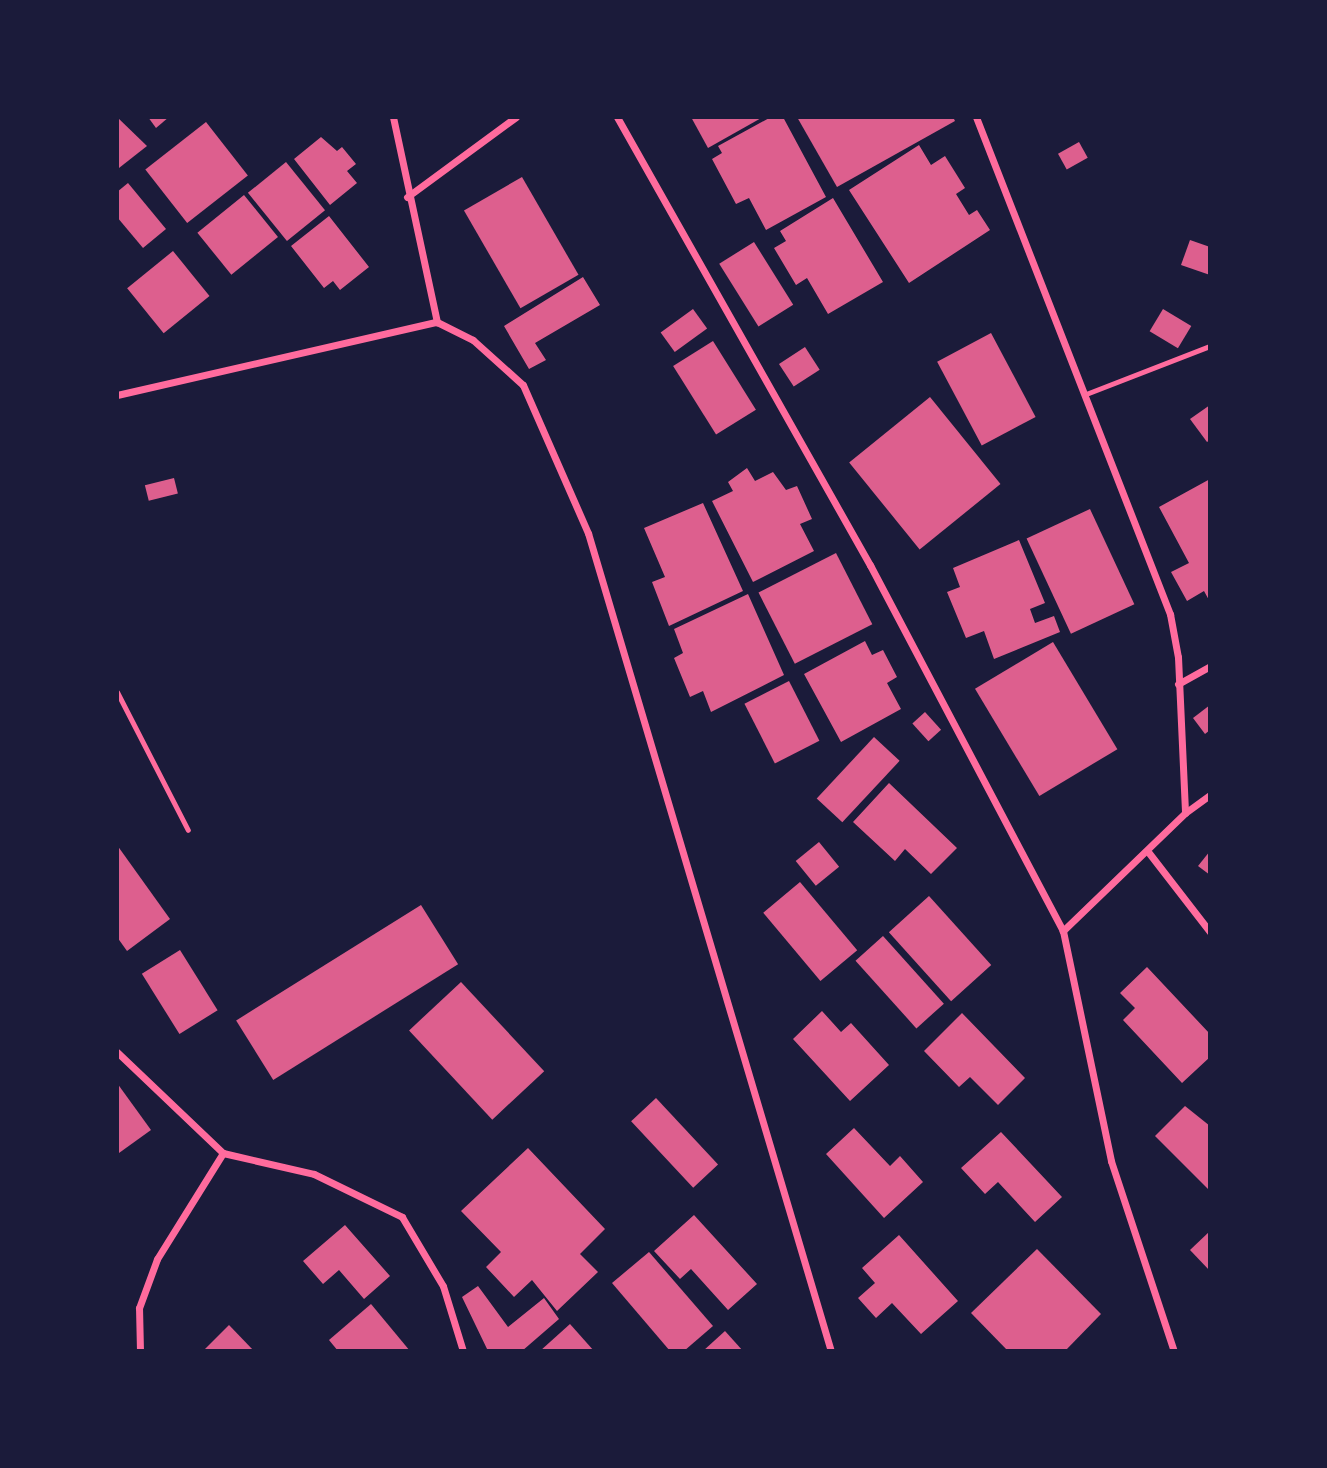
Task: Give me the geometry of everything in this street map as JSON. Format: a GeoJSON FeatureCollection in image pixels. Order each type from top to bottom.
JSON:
{"type":"FeatureCollection","features":[{"type":"Feature","properties":{"kind":"street"},"geometry":{"type":"LineString","coordinates":[[393,117],[407,197],[437,322]]}},
{"type":"Feature","properties":{"kind":"street"},"geometry":{"type":"LineString","coordinates":[[407,197],[516,117]]}},
{"type":"Feature","properties":{"kind":"street"},"geometry":{"type":"LineString","coordinates":[[617,117],[870,565],[1063,932],[1111,1161],[1174,1351]]}},
{"type":"Feature","properties":{"kind":"street"},"geometry":{"type":"LineString","coordinates":[[976,117],[1170,614],[1178,684],[1185,813]]}},
{"type":"Feature","properties":{"kind":"street"},"geometry":{"type":"LineString","coordinates":[[117,395],[437,322],[473,341],[523,385],[588,533],[831,1351]]}},
{"type":"Feature","properties":{"kind":"street"},"geometry":{"type":"LineString","coordinates":[[1178,684],[1210,666]]}},
{"type":"Feature","properties":{"kind":"street"},"geometry":{"type":"LineString","coordinates":[[1063,932],[1149,853],[1185,813],[1210,795]]}},
{"type":"Feature","properties":{"kind":"street"},"geometry":{"type":"LineString","coordinates":[[1149,853],[1210,932]]}},
{"type":"Feature","properties":{"kind":"street"},"geometry":{"type":"LineString","coordinates":[[117,1052],[223,1153],[314,1174],[402,1217],[443,1286],[463,1351]]}},
{"type":"Feature","properties":{"kind":"street"},"geometry":{"type":"LineString","coordinates":[[140,1351],[139,1308],[157,1258],[223,1153]]}},
{"type":"Feature","properties":{"kind":"lane"},"geometry":{"type":"LineString","coordinates":[[1086,394],[1210,346]]}},
{"type":"Feature","properties":{"kind":"lane"},"geometry":{"type":"LineString","coordinates":[[117,692],[188,830]]}},
{"type":"Feature","properties":{"kind":"building"},"geometry":{"type":"Polygon","coordinates":[[[117,117],[147,146],[119,168],[117,166],[117,117]]]}},
{"type":"Feature","properties":{"kind":"building"},"geometry":{"type":"Polygon","coordinates":[[[148,117],[169,117],[156,128],[148,117]]]}},
{"type":"Feature","properties":{"kind":"building"},"geometry":{"type":"Polygon","coordinates":[[[691,117],[763,117],[708,148],[691,117]]]}},
{"type":"Feature","properties":{"kind":"building"},"geometry":{"type":"Polygon","coordinates":[[[771,117],[783,117],[826,197],[766,230],[749,198],[736,204],[712,159],[722,153],[718,146],[771,117]]]}},
{"type":"Feature","properties":{"kind":"building"},"geometry":{"type":"Polygon","coordinates":[[[797,117],[953,117],[955,121],[837,187],[797,117]]]}},
{"type":"Feature","properties":{"kind":"building"},"geometry":{"type":"Polygon","coordinates":[[[206,122],[248,176],[187,223],[145,169],[206,122]]]}},
{"type":"Feature","properties":{"kind":"building"},"geometry":{"type":"Polygon","coordinates":[[[321,137],[337,151],[342,147],[356,164],[347,171],[357,183],[330,205],[294,159],[321,137]]]}},
{"type":"Feature","properties":{"kind":"building"},"geometry":{"type":"Polygon","coordinates":[[[1079,142],[1088,158],[1067,169],[1058,154],[1079,142]]]}},
{"type":"Feature","properties":{"kind":"building"},"geometry":{"type":"Polygon","coordinates":[[[919,145],[931,165],[945,156],[965,188],[956,194],[969,215],[977,210],[990,230],[909,283],[849,190],[919,145]]]}},
{"type":"Feature","properties":{"kind":"building"},"geometry":{"type":"Polygon","coordinates":[[[286,162],[325,210],[287,241],[248,193],[286,162]]]}},
{"type":"Feature","properties":{"kind":"building"},"geometry":{"type":"Polygon","coordinates":[[[522,177],[578,275],[520,308],[464,211],[522,177]]]}},
{"type":"Feature","properties":{"kind":"building"},"geometry":{"type":"Polygon","coordinates":[[[128,183],[166,229],[143,248],[117,217],[117,192],[128,183]]]}},
{"type":"Feature","properties":{"kind":"building"},"geometry":{"type":"Polygon","coordinates":[[[244,195],[278,237],[231,275],[197,233],[244,195]]]}},
{"type":"Feature","properties":{"kind":"building"},"geometry":{"type":"Polygon","coordinates":[[[833,198],[883,282],[828,314],[807,278],[796,285],[774,248],[786,241],[780,231],[833,198]]]}},
{"type":"Feature","properties":{"kind":"building"},"geometry":{"type":"Polygon","coordinates":[[[329,216],[369,267],[340,290],[333,281],[324,288],[291,246],[329,216]]]}},
{"type":"Feature","properties":{"kind":"building"},"geometry":{"type":"Polygon","coordinates":[[[1190,240],[1210,247],[1210,275],[1181,265],[1190,240]]]}},
{"type":"Feature","properties":{"kind":"building"},"geometry":{"type":"Polygon","coordinates":[[[754,242],[793,305],[758,326],[719,264],[754,242]]]}},
{"type":"Feature","properties":{"kind":"building"},"geometry":{"type":"Polygon","coordinates":[[[173,251],[210,296],[164,333],[127,288],[173,251]]]}},
{"type":"Feature","properties":{"kind":"building"},"geometry":{"type":"Polygon","coordinates":[[[583,277],[600,305],[535,343],[546,360],[529,369],[504,326],[583,277]]]}},
{"type":"Feature","properties":{"kind":"building"},"geometry":{"type":"Polygon","coordinates":[[[693,309],[707,328],[675,352],[661,333],[693,309]]]}},
{"type":"Feature","properties":{"kind":"building"},"geometry":{"type":"Polygon","coordinates":[[[1163,309],[1191,326],[1178,348],[1150,331],[1163,309]]]}},
{"type":"Feature","properties":{"kind":"building"},"geometry":{"type":"Polygon","coordinates":[[[991,333],[1036,417],[982,446],[937,362],[991,333]]]}},
{"type":"Feature","properties":{"kind":"building"},"geometry":{"type":"Polygon","coordinates":[[[713,341],[756,410],[716,435],[673,366],[713,341]]]}},
{"type":"Feature","properties":{"kind":"building"},"geometry":{"type":"Polygon","coordinates":[[[805,347],[820,370],[794,387],[779,364],[805,347]]]}},
{"type":"Feature","properties":{"kind":"building"},"geometry":{"type":"Polygon","coordinates":[[[930,397],[1000,484],[920,549],[849,462],[930,397]]]}},
{"type":"Feature","properties":{"kind":"building"},"geometry":{"type":"Polygon","coordinates":[[[1210,405],[1210,440],[1207,442],[1190,419],[1210,405]]]}},
{"type":"Feature","properties":{"kind":"building"},"geometry":{"type":"Polygon","coordinates":[[[747,468],[755,481],[773,472],[786,490],[797,486],[812,519],[800,524],[814,551],[753,582],[712,501],[733,491],[728,482],[747,468]]]}},
{"type":"Feature","properties":{"kind":"building"},"geometry":{"type":"Polygon","coordinates":[[[174,478],[178,494],[149,501],[145,485],[174,478]]]}},
{"type":"Feature","properties":{"kind":"building"},"geometry":{"type":"Polygon","coordinates":[[[1210,479],[1210,602],[1204,591],[1187,601],[1171,572],[1189,563],[1159,507],[1210,479]]]}},
{"type":"Feature","properties":{"kind":"building"},"geometry":{"type":"Polygon","coordinates":[[[703,503],[743,591],[669,626],[652,582],[665,577],[644,528],[703,503]]]}},
{"type":"Feature","properties":{"kind":"building"},"geometry":{"type":"Polygon","coordinates":[[[1090,509],[1134,604],[1071,634],[1027,539],[1090,509]]]}},
{"type":"Feature","properties":{"kind":"building"},"geometry":{"type":"Polygon","coordinates":[[[1019,540],[1045,603],[1030,609],[1035,623],[1054,616],[1060,632],[994,659],[984,631],[966,638],[947,592],[960,587],[953,568],[1019,540]]]}},
{"type":"Feature","properties":{"kind":"building"},"geometry":{"type":"Polygon","coordinates":[[[836,553],[872,624],[795,664],[758,592],[836,553]]]}},
{"type":"Feature","properties":{"kind":"building"},"geometry":{"type":"Polygon","coordinates":[[[748,594],[784,675],[711,712],[703,691],[690,697],[674,658],[683,653],[674,629],[748,594]]]}},
{"type":"Feature","properties":{"kind":"building"},"geometry":{"type":"Polygon","coordinates":[[[865,641],[872,655],[883,650],[897,677],[887,683],[901,709],[841,742],[804,674],[865,641]]]}},
{"type":"Feature","properties":{"kind":"building"},"geometry":{"type":"Polygon","coordinates":[[[1053,642],[1117,749],[1039,796],[975,689],[1053,642]]]}},
{"type":"Feature","properties":{"kind":"building"},"geometry":{"type":"Polygon","coordinates":[[[789,681],[819,741],[775,763],[744,704],[789,681]]]}},
{"type":"Feature","properties":{"kind":"building"},"geometry":{"type":"Polygon","coordinates":[[[1210,705],[1210,730],[1205,734],[1193,718],[1210,705]]]}},
{"type":"Feature","properties":{"kind":"building"},"geometry":{"type":"Polygon","coordinates":[[[925,712],[941,730],[928,741],[912,723],[925,712]]]}},
{"type":"Feature","properties":{"kind":"building"},"geometry":{"type":"Polygon","coordinates":[[[874,737],[900,761],[842,822],[817,798],[874,737]]]}},
{"type":"Feature","properties":{"kind":"building"},"geometry":{"type":"Polygon","coordinates":[[[889,783],[957,848],[931,874],[905,849],[895,861],[853,822],[889,783]]]}},
{"type":"Feature","properties":{"kind":"building"},"geometry":{"type":"Polygon","coordinates":[[[819,842],[839,867],[816,886],[796,861],[819,842]]]}},
{"type":"Feature","properties":{"kind":"building"},"geometry":{"type":"Polygon","coordinates":[[[117,845],[170,919],[127,951],[117,937],[117,845]]]}},
{"type":"Feature","properties":{"kind":"building"},"geometry":{"type":"Polygon","coordinates":[[[1210,851],[1210,875],[1198,866],[1210,851]]]}},
{"type":"Feature","properties":{"kind":"building"},"geometry":{"type":"Polygon","coordinates":[[[800,882],[857,950],[820,981],[763,913],[800,882]]]}},
{"type":"Feature","properties":{"kind":"building"},"geometry":{"type":"Polygon","coordinates":[[[929,896],[991,965],[951,1001],[889,932],[929,896]]]}},
{"type":"Feature","properties":{"kind":"building"},"geometry":{"type":"Polygon","coordinates":[[[421,905],[458,964],[273,1080],[236,1021],[421,905]]]}},
{"type":"Feature","properties":{"kind":"building"},"geometry":{"type":"Polygon","coordinates":[[[883,936],[944,1004],[916,1028],[856,961],[883,936]]]}},
{"type":"Feature","properties":{"kind":"building"},"geometry":{"type":"Polygon","coordinates":[[[180,950],[218,1010],[179,1034],[142,974],[180,950]]]}},
{"type":"Feature","properties":{"kind":"building"},"geometry":{"type":"Polygon","coordinates":[[[1147,967],[1210,1034],[1210,1057],[1182,1083],[1123,1020],[1135,1008],[1120,993],[1147,967]]]}},
{"type":"Feature","properties":{"kind":"building"},"geometry":{"type":"Polygon","coordinates":[[[461,982],[544,1071],[492,1120],[409,1030],[461,982]]]}},
{"type":"Feature","properties":{"kind":"building"},"geometry":{"type":"Polygon","coordinates":[[[822,1011],[841,1032],[851,1023],[889,1065],[850,1101],[793,1039],[822,1011]]]}},
{"type":"Feature","properties":{"kind":"building"},"geometry":{"type":"Polygon","coordinates":[[[962,1013],[1025,1078],[998,1105],[970,1077],[959,1087],[924,1051],[962,1013]]]}},
{"type":"Feature","properties":{"kind":"building"},"geometry":{"type":"Polygon","coordinates":[[[117,1083],[151,1130],[119,1153],[117,1150],[117,1083]]]}},
{"type":"Feature","properties":{"kind":"building"},"geometry":{"type":"Polygon","coordinates":[[[656,1098],[718,1165],[693,1188],[631,1121],[656,1098]]]}},
{"type":"Feature","properties":{"kind":"building"},"geometry":{"type":"Polygon","coordinates":[[[1185,1106],[1210,1126],[1210,1191],[1155,1136],[1185,1106]]]}},
{"type":"Feature","properties":{"kind":"building"},"geometry":{"type":"Polygon","coordinates":[[[854,1128],[890,1166],[900,1156],[923,1182],[884,1218],[826,1154],[854,1128]]]}},
{"type":"Feature","properties":{"kind":"building"},"geometry":{"type":"Polygon","coordinates":[[[1001,1132],[1062,1197],[1035,1222],[998,1182],[985,1194],[961,1168],[1001,1132]]]}},
{"type":"Feature","properties":{"kind":"building"},"geometry":{"type":"Polygon","coordinates":[[[528,1148],[605,1229],[580,1254],[598,1272],[557,1311],[532,1280],[514,1297],[486,1267],[501,1252],[461,1211],[528,1148]]]}},
{"type":"Feature","properties":{"kind":"building"},"geometry":{"type":"Polygon","coordinates":[[[694,1215],[757,1284],[728,1310],[691,1269],[680,1279],[654,1251],[694,1215]]]}},
{"type":"Feature","properties":{"kind":"building"},"geometry":{"type":"Polygon","coordinates":[[[345,1225],[390,1276],[364,1299],[339,1270],[323,1284],[303,1261],[345,1225]]]}},
{"type":"Feature","properties":{"kind":"building"},"geometry":{"type":"Polygon","coordinates":[[[1210,1231],[1210,1271],[1190,1250],[1210,1231]]]}},
{"type":"Feature","properties":{"kind":"building"},"geometry":{"type":"Polygon","coordinates":[[[899,1235],[958,1301],[921,1334],[892,1303],[876,1318],[858,1298],[875,1283],[862,1268],[899,1235]]]}},
{"type":"Feature","properties":{"kind":"building"},"geometry":{"type":"Polygon","coordinates":[[[1037,1249],[1101,1314],[1065,1351],[1008,1351],[971,1313],[1037,1249]]]}},
{"type":"Feature","properties":{"kind":"building"},"geometry":{"type":"Polygon","coordinates":[[[649,1252],[713,1326],[684,1351],[670,1351],[612,1283],[649,1252]]]}},
{"type":"Feature","properties":{"kind":"building"},"geometry":{"type":"Polygon","coordinates":[[[478,1286],[508,1327],[544,1298],[559,1319],[522,1351],[488,1351],[462,1297],[478,1286]]]}},
{"type":"Feature","properties":{"kind":"building"},"geometry":{"type":"Polygon","coordinates":[[[371,1304],[410,1351],[338,1351],[329,1340],[371,1304]]]}},
{"type":"Feature","properties":{"kind":"building"},"geometry":{"type":"Polygon","coordinates":[[[570,1324],[594,1351],[540,1351],[570,1324]]]}},
{"type":"Feature","properties":{"kind":"building"},"geometry":{"type":"Polygon","coordinates":[[[229,1325],[254,1351],[203,1351],[229,1325]]]}},
{"type":"Feature","properties":{"kind":"building"},"geometry":{"type":"Polygon","coordinates":[[[725,1331],[743,1351],[703,1351],[725,1331]]]}}]}
